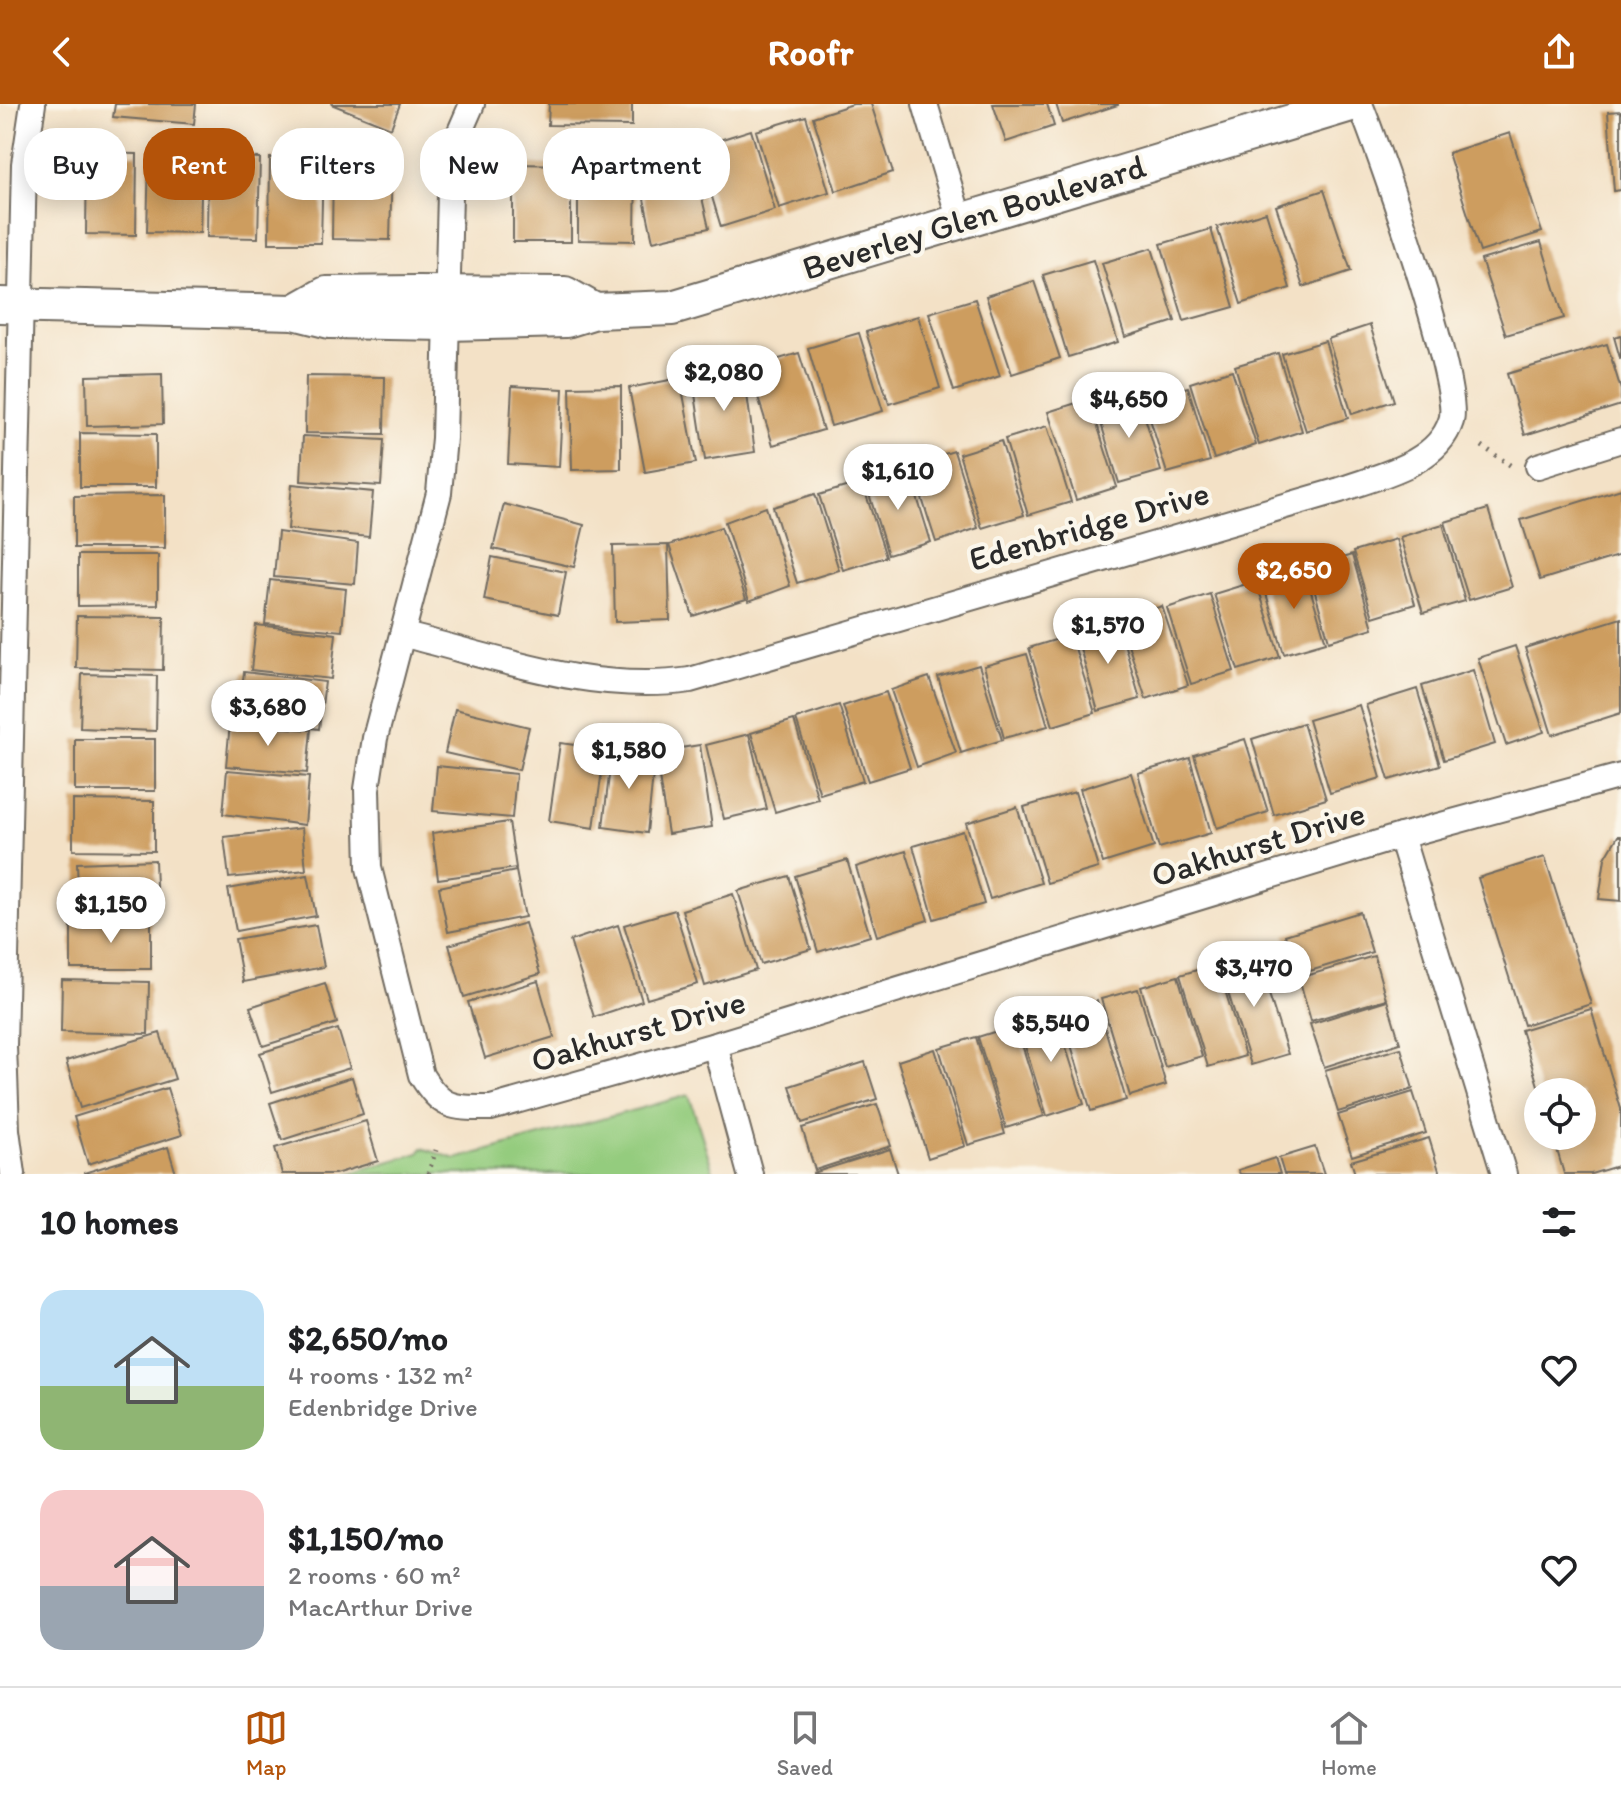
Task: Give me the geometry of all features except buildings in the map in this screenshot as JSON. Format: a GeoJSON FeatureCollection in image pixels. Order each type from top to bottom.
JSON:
{"type":"FeatureCollection","features":[{"type":"Feature","properties":{"kind":"street"},"geometry":{"type":"LineString","coordinates":[[13,1174],[7,1130],[4,1046],[11,305],[24,164],[33,104]]}},
{"type":"Feature","properties":{"kind":"street","name":"Oakhurst Drive"},"geometry":{"type":"LineString","coordinates":[[472,104],[451,152],[444,438],[439,493],[405,635],[375,738],[367,789],[369,868],[421,1075],[436,1100],[460,1108],[491,1108],[715,1045],[1401,836],[1621,776]]}},
{"type":"Feature","properties":{"kind":"street"},"geometry":{"type":"LineString","coordinates":[[925,104],[960,221]]}},
{"type":"Feature","properties":{"kind":"street","name":"Beverley Glen Boulevard"},"geometry":{"type":"LineString","coordinates":[[11,305],[294,312],[330,321],[447,308],[566,320],[595,311],[672,308],[1351,104]]}},
{"type":"Feature","properties":{"kind":"street","name":"Edenbridge Drive"},"geometry":{"type":"LineString","coordinates":[[405,635],[575,678],[626,683],[690,680],[1340,490],[1419,460],[1440,440],[1452,420],[1449,381],[1385,165],[1360,104]]}},
{"type":"Feature","properties":{"kind":"street"},"geometry":{"type":"LineString","coordinates":[[1538,466],[1621,440]]}},
{"type":"Feature","properties":{"kind":"street"},"geometry":{"type":"LineString","coordinates":[[1401,836],[1504,1174]]}},
{"type":"Feature","properties":{"kind":"street"},"geometry":{"type":"LineString","coordinates":[[715,1045],[750,1174]]}},
{"type":"Feature","properties":{"kind":"path"},"geometry":{"type":"LineString","coordinates":[[1482,446],[1513,467]]}},
{"type":"Feature","properties":{"kind":"path"},"geometry":{"type":"LineString","coordinates":[[428,1174],[436,1150]]}},
{"type":"Feature","properties":{"kind":"green space"},"geometry":{"type":"Polygon","coordinates":[[[689,1095],[714,1174],[347,1174],[419,1153],[422,1148],[456,1159],[689,1095]]]}}]}
